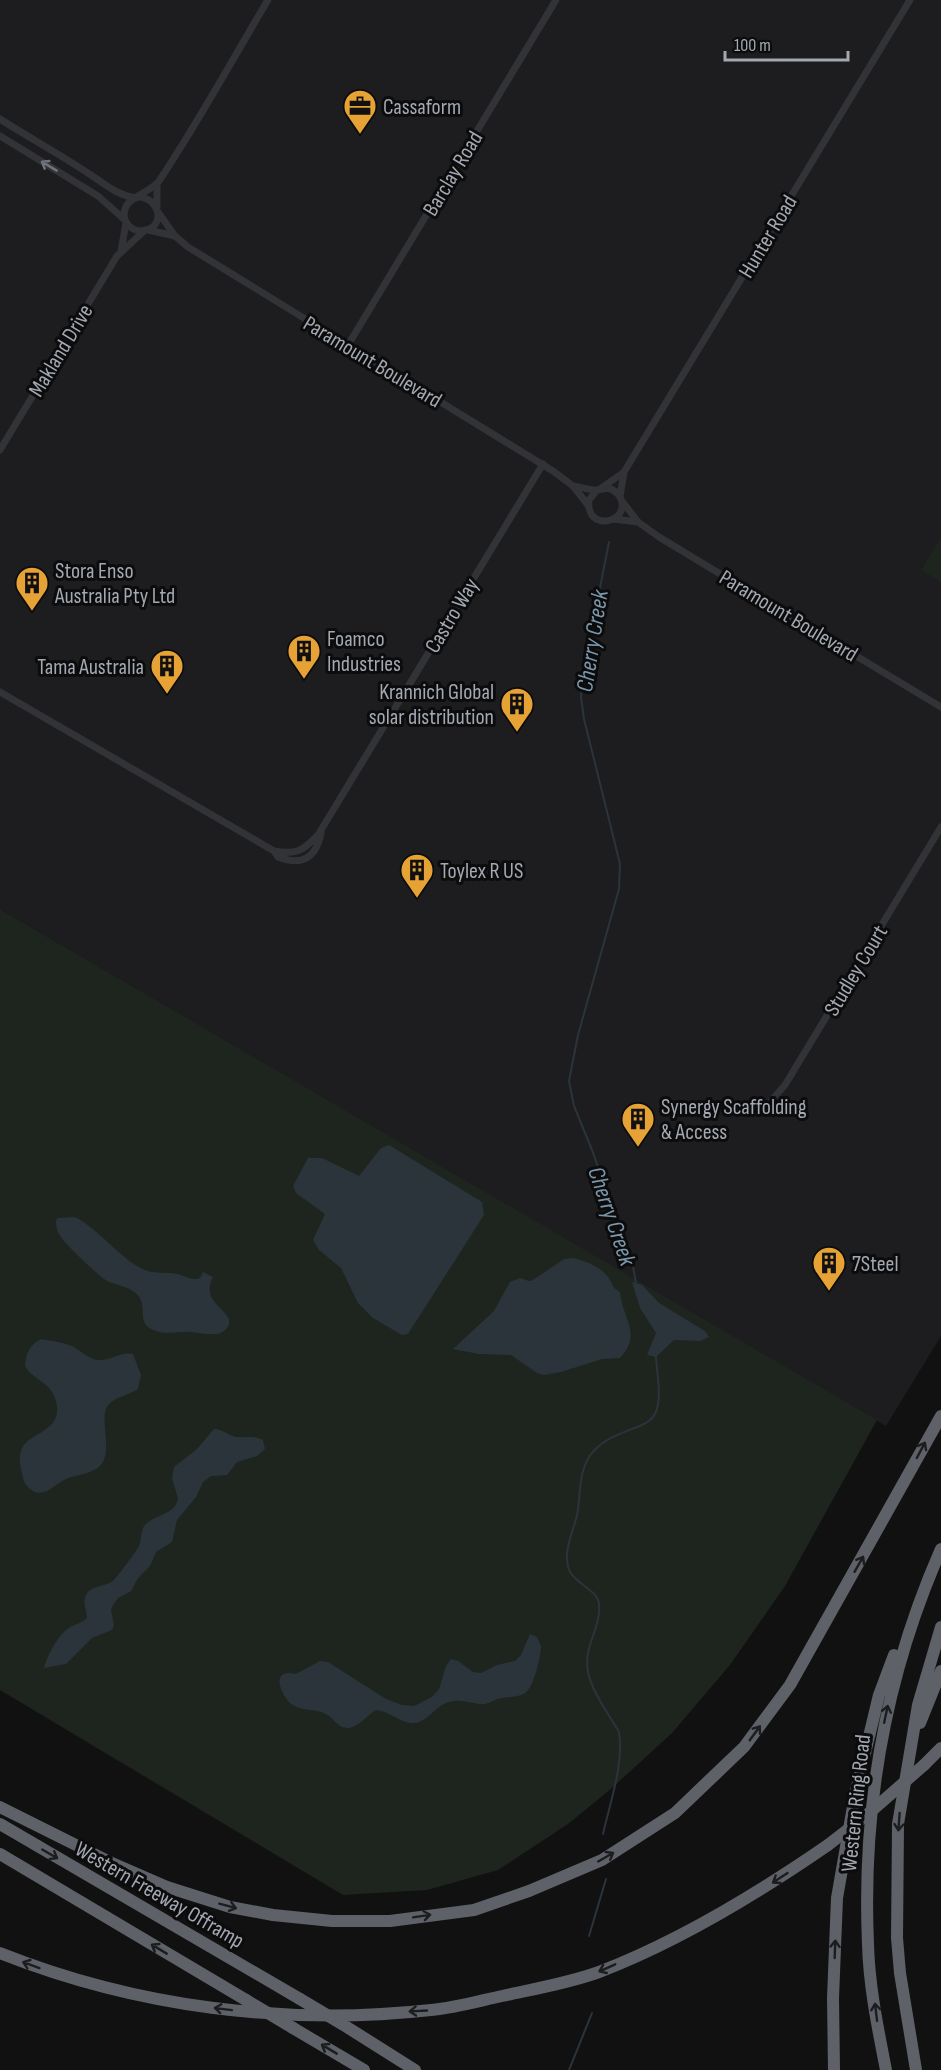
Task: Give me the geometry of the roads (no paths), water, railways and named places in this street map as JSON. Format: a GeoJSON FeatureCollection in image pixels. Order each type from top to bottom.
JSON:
{"type":"FeatureCollection","features":[{"type":"Feature","properties":{"kind":"highway"},"geometry":{"type":"LineString","coordinates":[[0,1807],[114,1864],[167,1887],[230,1906],[273,1915],[332,1921],[390,1921],[474,1910],[529,1891],[602,1860],[675,1813],[744,1748],[790,1685],[941,1416]]}},
{"type":"Feature","properties":{"kind":"highway","name":"Western Ring Road"},"geometry":{"type":"LineString","coordinates":[[886,2070],[878,2028],[868,1946],[868,1843],[872,1798],[886,1716],[902,1653],[920,1596],[941,1549]]}},
{"type":"Feature","properties":{"kind":"highway"},"geometry":{"type":"LineString","coordinates":[[834,2070],[833,1998],[837,1898],[853,1805],[879,1695],[920,1596]]}},
{"type":"Feature","properties":{"kind":"highway","name":"Western Ring Road"},"geometry":{"type":"LineString","coordinates":[[916,2070],[900,1973],[897,1938],[898,1824],[918,1705],[941,1627]]}},
{"type":"Feature","properties":{"kind":"highway"},"geometry":{"type":"LineString","coordinates":[[908,1765],[920,1722],[941,1671]]}},
{"type":"Feature","properties":{"kind":"highway"},"geometry":{"type":"LineString","coordinates":[[0,1953],[62,1976],[133,1995],[190,2005],[286,2014],[361,2014],[433,2010],[524,1992],[598,1972],[704,1922],[776,1880],[828,1845],[868,1814],[941,1748]]}},
{"type":"Feature","properties":{"kind":"highway","name":"Western Freeway Offramp"},"geometry":{"type":"LineString","coordinates":[[0,1824],[300,1999],[415,2070]]}},
{"type":"Feature","properties":{"kind":"highway"},"geometry":{"type":"LineString","coordinates":[[0,1854],[364,2070]]}},
{"type":"Feature","properties":{"kind":"street"},"geometry":{"type":"LineString","coordinates":[[126,222],[124,215],[127,204],[158,184],[268,0]]}},
{"type":"Feature","properties":{"kind":"street","name":"Barclay Road"},"geometry":{"type":"LineString","coordinates":[[348,345],[556,0]]}},
{"type":"Feature","properties":{"kind":"street","name":"Hunter Road"},"geometry":{"type":"LineString","coordinates":[[599,489],[624,472],[910,0]]}},
{"type":"Feature","properties":{"kind":"street"},"geometry":{"type":"LineString","coordinates":[[0,119],[92,175],[107,187],[137,198],[150,200],[157,210]]}},
{"type":"Feature","properties":{"kind":"street"},"geometry":{"type":"LineString","coordinates":[[0,136],[98,196],[134,230],[146,230],[156,223],[158,184]]}},
{"type":"Feature","properties":{"kind":"street","name":"Paramount Boulevard"},"geometry":{"type":"LineString","coordinates":[[157,210],[175,236],[193,250],[543,464],[573,486],[588,505]]}},
{"type":"Feature","properties":{"kind":"street","name":"Makland Drive"},"geometry":{"type":"LineString","coordinates":[[121,251],[126,222]]}},
{"type":"Feature","properties":{"kind":"street","name":"Paramount Boulevard"},"geometry":{"type":"LineString","coordinates":[[146,230],[160,231],[175,236]]}},
{"type":"Feature","properties":{"kind":"street","name":"Makland Drive"},"geometry":{"type":"LineString","coordinates":[[0,450],[121,251],[146,230]]}},
{"type":"Feature","properties":{"kind":"street","name":"Castro Way"},"geometry":{"type":"LineString","coordinates":[[0,692],[274,851],[291,854],[303,849],[322,828],[543,464]]}},
{"type":"Feature","properties":{"kind":"street","name":"Hunter Road"},"geometry":{"type":"LineString","coordinates":[[621,499],[624,472]]}},
{"type":"Feature","properties":{"kind":"street","name":"Paramount Boulevard"},"geometry":{"type":"LineString","coordinates":[[573,486],[599,489]]}},
{"type":"Feature","properties":{"kind":"street"},"geometry":{"type":"LineString","coordinates":[[599,489],[612,489],[621,499],[621,512],[613,519],[602,521],[589,510],[591,496],[599,489]]}},
{"type":"Feature","properties":{"kind":"street","name":"Paramount Boulevard"},"geometry":{"type":"LineString","coordinates":[[621,499],[638,522],[659,537],[941,708]]}},
{"type":"Feature","properties":{"kind":"street","name":"Paramount Boulevard"},"geometry":{"type":"LineString","coordinates":[[613,519],[638,522]]}},
{"type":"Feature","properties":{"kind":"street","name":"Studley Court"},"geometry":{"type":"LineString","coordinates":[[764,1108],[784,1085],[941,827]]}},
{"type":"Feature","properties":{"kind":"waterway","name":"Cherry Creek"},"geometry":{"type":"LineString","coordinates":[[609,542],[582,679],[581,697],[584,719],[620,864],[619,889],[578,1035],[569,1081],[574,1106],[633,1266],[636,1284]]}},
{"type":"Feature","properties":{"kind":"waterway","name":"Cherry Creek"},"geometry":{"type":"LineString","coordinates":[[603,1834],[618,1770],[619,1732],[596,1694],[588,1674],[588,1653],[599,1617],[598,1599],[570,1572],[567,1553],[577,1515],[583,1471],[589,1457],[601,1444],[646,1423],[656,1412],[659,1392],[656,1354]]}},
{"type":"Feature","properties":{"kind":"waterway","name":"Cherry Creek"},"geometry":{"type":"LineString","coordinates":[[589,1936],[606,1879]]}},
{"type":"Feature","properties":{"kind":"waterway","name":"Cherry Creek"},"geometry":{"type":"LineString","coordinates":[[569,2070],[592,2013]]}},
{"type":"Feature","properties":{"kind":"place","name":"Cassaform"},"geometry":{"type":"Point","coordinates":[360,135]}},
{"type":"Feature","properties":{"kind":"place","name":"Stora Enso Australia Pty Ltd"},"geometry":{"type":"Point","coordinates":[32,612]}},
{"type":"Feature","properties":{"kind":"place","name":"Foamco Industries"},"geometry":{"type":"Point","coordinates":[304,680]}},
{"type":"Feature","properties":{"kind":"place","name":"Tama Australia"},"geometry":{"type":"Point","coordinates":[167,695]}},
{"type":"Feature","properties":{"kind":"place","name":"Krannich Global solar distribution"},"geometry":{"type":"Point","coordinates":[517,733]}},
{"type":"Feature","properties":{"kind":"place","name":"Toylex R US"},"geometry":{"type":"Point","coordinates":[417,899]}},
{"type":"Feature","properties":{"kind":"place","name":"Synergy Scaffolding & Access"},"geometry":{"type":"Point","coordinates":[638,1148]}},
{"type":"Feature","properties":{"kind":"place","name":"7Steel"},"geometry":{"type":"Point","coordinates":[829,1292]}}]}
